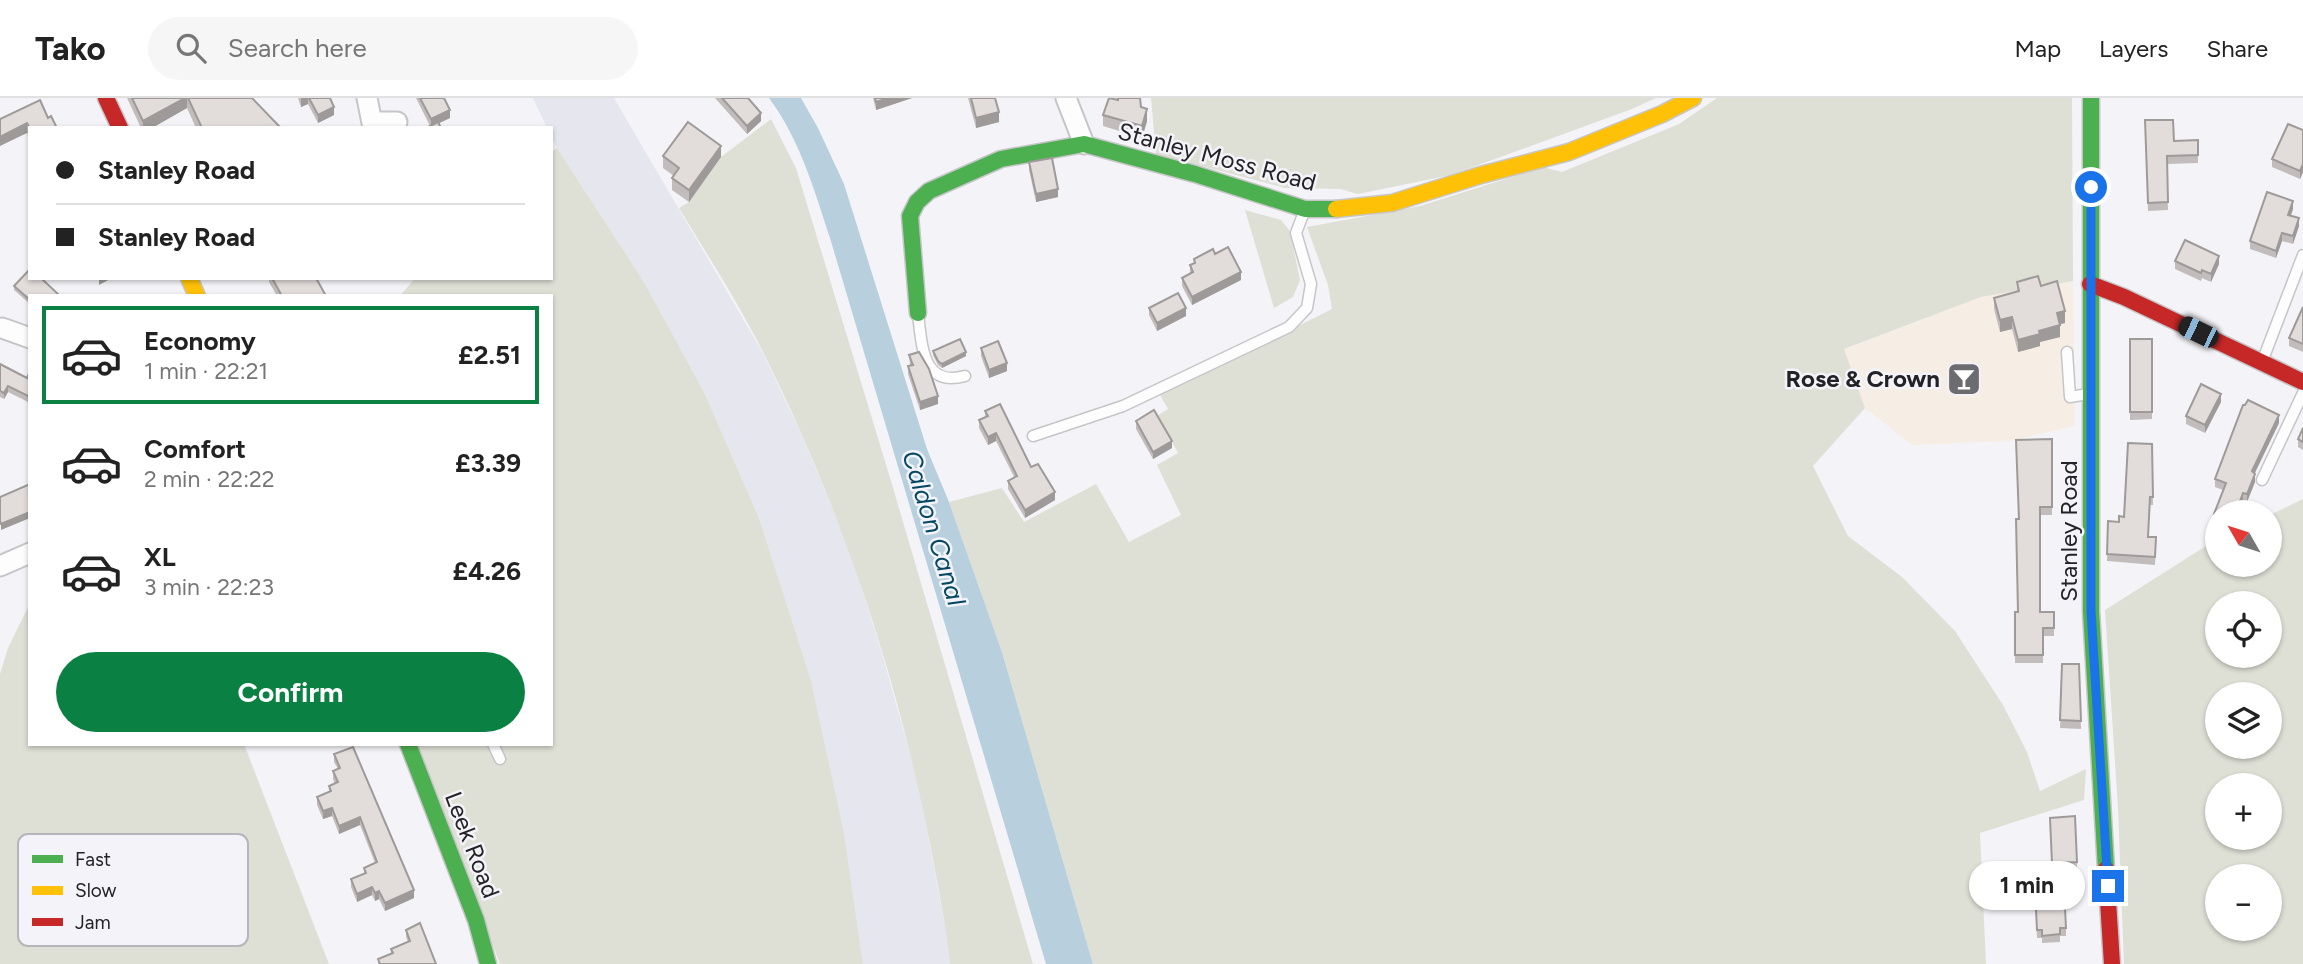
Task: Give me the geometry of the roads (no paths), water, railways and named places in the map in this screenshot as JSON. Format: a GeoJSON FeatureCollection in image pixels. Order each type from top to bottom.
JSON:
{"type":"FeatureCollection","features":[{"type":"Feature","properties":{"kind":"main road"},"geometry":{"type":"LineString","coordinates":[[106,98],[120,126]]}},
{"type":"Feature","properties":{"kind":"main road","name":"Stanley Moss Road"},"geometry":{"type":"LineString","coordinates":[[918,313],[910,216],[916,202],[929,191],[1001,159],[1084,144],[1195,174],[1305,209],[1342,209],[1392,203],[1481,175],[1569,152],[1662,114],[1693,98]]}},
{"type":"Feature","properties":{"kind":"main road","name":"Stanley Road"},"geometry":{"type":"LineString","coordinates":[[2091,98],[2091,611],[2112,964]]}},
{"type":"Feature","properties":{"kind":"main road"},"geometry":{"type":"LineString","coordinates":[[2090,284],[2124,297],[2303,382]]}},
{"type":"Feature","properties":{"kind":"main road","name":"Leek Road"},"geometry":{"type":"LineString","coordinates":[[409,746],[476,920],[488,964]]}},
{"type":"Feature","properties":{"kind":"street"},"geometry":{"type":"LineString","coordinates":[[367,98],[373,125],[397,122]]}},
{"type":"Feature","properties":{"kind":"street"},"geometry":{"type":"LineString","coordinates":[[1066,98],[1084,144]]}},
{"type":"Feature","properties":{"kind":"street"},"geometry":{"type":"LineString","coordinates":[[2,328],[28,337]]}},
{"type":"Feature","properties":{"kind":"street"},"geometry":{"type":"LineString","coordinates":[[0,566],[28,554]]}},
{"type":"Feature","properties":{"kind":"lane"},"geometry":{"type":"LineString","coordinates":[[1032,436],[1123,405],[1289,327],[1307,309],[1311,284],[1296,233],[1305,209]]}},
{"type":"Feature","properties":{"kind":"lane"},"geometry":{"type":"LineString","coordinates":[[2262,363],[2303,255]]}},
{"type":"Feature","properties":{"kind":"lane"},"geometry":{"type":"LineString","coordinates":[[918,313],[927,362],[931,370],[941,378],[965,376]]}},
{"type":"Feature","properties":{"kind":"lane"},"geometry":{"type":"LineString","coordinates":[[2067,352],[2070,397],[2092,393]]}},
{"type":"Feature","properties":{"kind":"lane"},"geometry":{"type":"LineString","coordinates":[[2262,480],[2303,393]]}},
{"type":"Feature","properties":{"kind":"lane"},"geometry":{"type":"LineString","coordinates":[[494,746],[500,759]]}},
{"type":"Feature","properties":{"kind":"water","name":"Caldon Canal"},"geometry":{"type":"Polygon","coordinates":[[[769,98],[801,98],[844,184],[927,449],[949,502],[1002,652],[1093,964],[1046,964],[830,238],[798,148],[769,98]]]}},
{"type":"Feature","properties":{"kind":"place","name":"Rose & Crown"},"geometry":{"type":"Point","coordinates":[1964,379]}}]}
